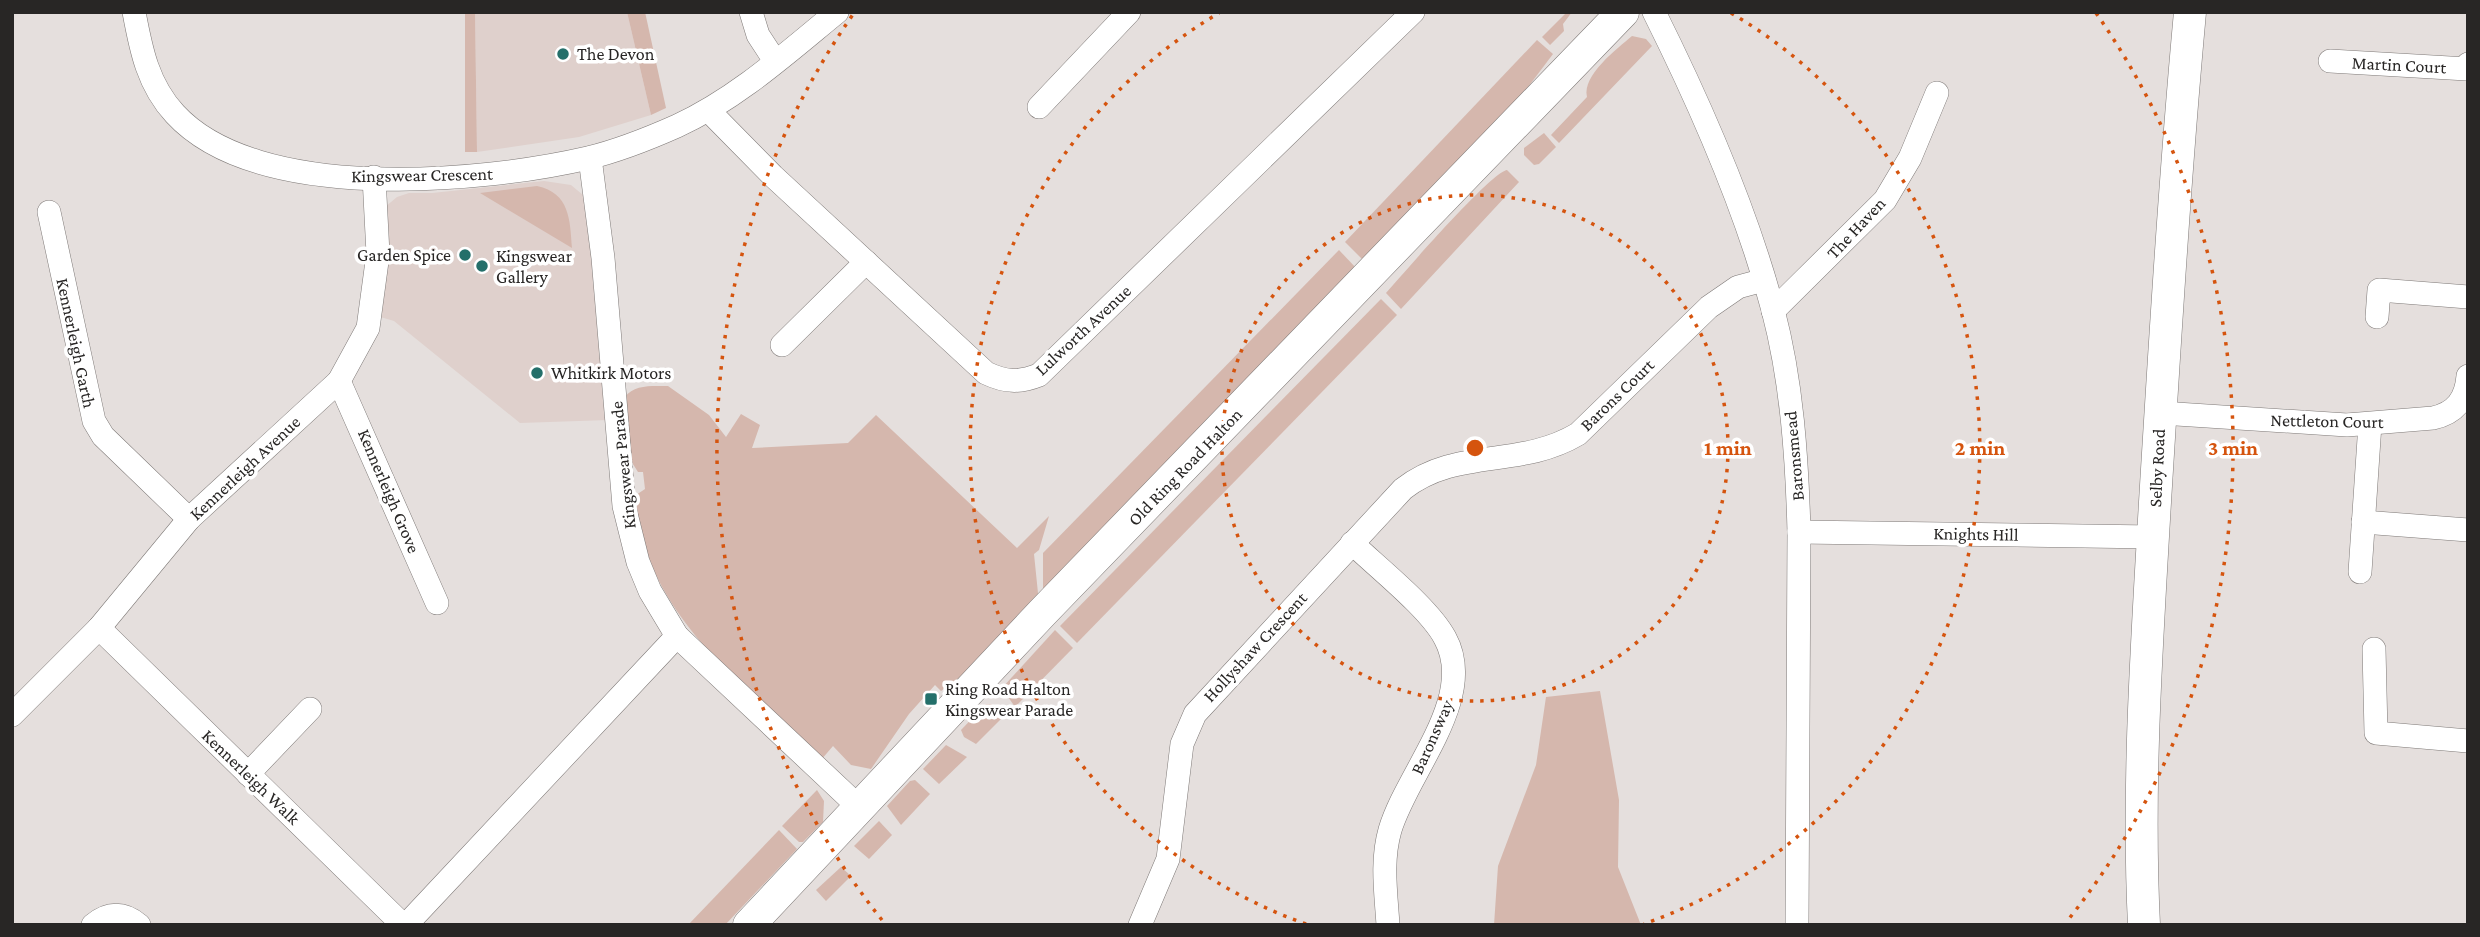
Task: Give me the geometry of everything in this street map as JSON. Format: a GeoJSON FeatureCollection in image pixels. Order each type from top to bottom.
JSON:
{"type":"FeatureCollection","features":[{"type":"Feature","properties":{"kind":"main road","name":"Old Ring Road Halton"},"geometry":{"type":"LineString","coordinates":[[749,925],[861,809],[1042,613],[1623,12]]}},
{"type":"Feature","properties":{"kind":"main road","name":"Selby Road"},"geometry":{"type":"LineString","coordinates":[[2144,925],[2142,797],[2153,537],[2190,12]]}},
{"type":"Feature","properties":{"kind":"street","name":"Kingswear Crescent"},"geometry":{"type":"LineString","coordinates":[[134,12],[142,57],[155,87],[175,114],[199,136],[228,152],[276,166],[374,177],[465,178],[590,158],[675,127],[709,111],[837,12]]}},
{"type":"Feature","properties":{"kind":"street"},"geometry":{"type":"LineString","coordinates":[[751,12],[758,35],[775,61]]}},
{"type":"Feature","properties":{"kind":"street"},"geometry":{"type":"LineString","coordinates":[[1039,107],[1129,12]]}},
{"type":"Feature","properties":{"kind":"street","name":"Lulworth Avenue"},"geometry":{"type":"LineString","coordinates":[[709,111],[986,373],[1012,382],[1039,375],[1413,12]]}},
{"type":"Feature","properties":{"kind":"street","name":"Baronsmead"},"geometry":{"type":"LineString","coordinates":[[1654,12],[1717,154],[1764,280],[1773,311],[1790,407],[1798,474],[1799,532],[1797,925]]}},
{"type":"Feature","properties":{"kind":"street","name":"Martin Court"},"geometry":{"type":"LineString","coordinates":[[2330,61],[2468,67]]}},
{"type":"Feature","properties":{"kind":"street","name":"The Haven"},"geometry":{"type":"LineString","coordinates":[[1773,311],[1885,200],[1910,158],[1937,93]]}},
{"type":"Feature","properties":{"kind":"street","name":"Kingswear Parade"},"geometry":{"type":"LineString","coordinates":[[590,158],[628,530],[650,592],[677,636],[861,809]]}},
{"type":"Feature","properties":{"kind":"street","name":"Kennerleigh Avenue"},"geometry":{"type":"LineString","coordinates":[[12,715],[99,628],[189,519],[339,381],[368,328],[379,254],[374,177]]}},
{"type":"Feature","properties":{"kind":"street","name":"Kennerleigh Garth"},"geometry":{"type":"LineString","coordinates":[[49,212],[94,421],[103,436],[189,519]]}},
{"type":"Feature","properties":{"kind":"street"},"geometry":{"type":"LineString","coordinates":[[782,345],[866,262]]}},
{"type":"Feature","properties":{"kind":"street","name":"Barons Court"},"geometry":{"type":"LineString","coordinates":[[1352,543],[1403,489],[1429,472],[1458,463],[1526,456],[1553,447],[1578,434],[1709,307],[1738,287],[1764,280]]}},
{"type":"Feature","properties":{"kind":"street"},"geometry":{"type":"LineString","coordinates":[[2377,317],[2379,290],[2468,297]]}},
{"type":"Feature","properties":{"kind":"street","name":"Nettleton Court"},"geometry":{"type":"LineString","coordinates":[[2161,413],[2370,424],[2444,415],[2461,402],[2468,376]]}},
{"type":"Feature","properties":{"kind":"street","name":"Kennerleigh Grove"},"geometry":{"type":"LineString","coordinates":[[339,381],[438,603]]}},
{"type":"Feature","properties":{"kind":"street"},"geometry":{"type":"LineString","coordinates":[[2360,572],[2370,424]]}},
{"type":"Feature","properties":{"kind":"street"},"geometry":{"type":"LineString","coordinates":[[2363,522],[2468,530]]}},
{"type":"Feature","properties":{"kind":"street","name":"Knights Hill"},"geometry":{"type":"LineString","coordinates":[[1799,532],[2153,537]]}},
{"type":"Feature","properties":{"kind":"street","name":"Hollyshaw Crescent"},"geometry":{"type":"LineString","coordinates":[[1140,925],[1168,859],[1182,744],[1195,714],[1352,543]]}},
{"type":"Feature","properties":{"kind":"street","name":"Baronsway"},"geometry":{"type":"LineString","coordinates":[[1352,543],[1436,624],[1451,652],[1455,667],[1451,699],[1391,827],[1385,872],[1388,925]]}},
{"type":"Feature","properties":{"kind":"street","name":"Kennerleigh Walk"},"geometry":{"type":"LineString","coordinates":[[99,628],[404,925],[677,636]]}},
{"type":"Feature","properties":{"kind":"street"},"geometry":{"type":"LineString","coordinates":[[2374,649],[2376,733],[2468,741]]}},
{"type":"Feature","properties":{"kind":"street"},"geometry":{"type":"LineString","coordinates":[[248,774],[310,709]]}},
{"type":"Feature","properties":{"kind":"street"},"geometry":{"type":"LineString","coordinates":[[93,925],[107,916],[118,914],[139,925]]}},
{"type":"Feature","properties":{"kind":"shaded area"},"geometry":{"type":"Polygon","coordinates":[[[465,12],[475,12],[477,152],[465,152],[465,12]]]}},
{"type":"Feature","properties":{"kind":"shaded area"},"geometry":{"type":"Polygon","coordinates":[[[475,12],[627,12],[651,115],[579,137],[477,152],[475,12]]]}},
{"type":"Feature","properties":{"kind":"shaded area"},"geometry":{"type":"Polygon","coordinates":[[[627,12],[645,12],[666,108],[651,115],[627,12]]]}},
{"type":"Feature","properties":{"kind":"shaded area"},"geometry":{"type":"Polygon","coordinates":[[[1567,12],[1572,12],[1563,24],[1564,31],[1550,45],[1542,37],[1567,12]]]}},
{"type":"Feature","properties":{"kind":"shaded area"},"geometry":{"type":"Polygon","coordinates":[[[1632,36],[1646,39],[1652,46],[1559,143],[1551,135],[1587,97],[1587,89],[1595,71],[1632,36]]]}},
{"type":"Feature","properties":{"kind":"shaded area"},"geometry":{"type":"Polygon","coordinates":[[[1537,40],[1553,54],[1525,91],[1364,261],[1345,242],[1537,40]]]}},
{"type":"Feature","properties":{"kind":"shaded area"},"geometry":{"type":"Polygon","coordinates":[[[1544,133],[1556,147],[1539,164],[1534,165],[1524,155],[1524,148],[1544,133]]]}},
{"type":"Feature","properties":{"kind":"shaded area"},"geometry":{"type":"Polygon","coordinates":[[[1507,170],[1519,182],[1401,309],[1386,293],[1466,205],[1507,170]]]}},
{"type":"Feature","properties":{"kind":"shaded area"},"geometry":{"type":"Polygon","coordinates":[[[544,181],[571,185],[583,195],[588,208],[608,420],[520,423],[394,321],[377,316],[385,207],[397,197],[409,193],[544,181]]]}},
{"type":"Feature","properties":{"kind":"shaded area"},"geometry":{"type":"Polygon","coordinates":[[[537,186],[548,190],[562,201],[569,218],[572,248],[480,193],[537,186]]]}},
{"type":"Feature","properties":{"kind":"shaded area"},"geometry":{"type":"Polygon","coordinates":[[[1339,250],[1357,269],[1043,594],[1043,553],[1339,250]]]}},
{"type":"Feature","properties":{"kind":"shaded area"},"geometry":{"type":"Polygon","coordinates":[[[1381,299],[1397,315],[1077,643],[1060,626],[1381,299]]]}},
{"type":"Feature","properties":{"kind":"shaded area"},"geometry":{"type":"Polygon","coordinates":[[[668,386],[709,415],[726,437],[741,414],[760,425],[752,448],[848,443],[876,415],[1017,548],[1049,516],[1039,550],[1034,554],[1039,603],[967,672],[941,691],[935,685],[909,714],[871,769],[851,765],[833,746],[821,760],[702,643],[677,610],[656,575],[642,537],[636,495],[645,489],[643,472],[638,472],[631,461],[625,397],[639,388],[668,386]]]}},
{"type":"Feature","properties":{"kind":"shaded area"},"geometry":{"type":"Polygon","coordinates":[[[1055,630],[1073,648],[1015,707],[1002,688],[1055,630]]]}},
{"type":"Feature","properties":{"kind":"shaded area"},"geometry":{"type":"Polygon","coordinates":[[[1600,691],[1619,800],[1618,867],[1641,925],[1494,925],[1498,866],[1536,765],[1546,697],[1600,691]]]}},
{"type":"Feature","properties":{"kind":"shaded area"},"geometry":{"type":"Polygon","coordinates":[[[986,704],[991,704],[1004,716],[976,744],[964,737],[961,730],[986,704]]]}},
{"type":"Feature","properties":{"kind":"shaded area"},"geometry":{"type":"Polygon","coordinates":[[[946,745],[967,757],[939,784],[923,769],[946,745]]]}},
{"type":"Feature","properties":{"kind":"shaded area"},"geometry":{"type":"Polygon","coordinates":[[[915,780],[930,794],[901,825],[887,806],[910,781],[915,780]]]}},
{"type":"Feature","properties":{"kind":"shaded area"},"geometry":{"type":"Polygon","coordinates":[[[817,790],[824,801],[823,822],[803,842],[799,842],[782,826],[817,790]]]}},
{"type":"Feature","properties":{"kind":"shaded area"},"geometry":{"type":"Polygon","coordinates":[[[879,821],[892,835],[869,859],[854,846],[879,821]]]}},
{"type":"Feature","properties":{"kind":"shaded area"},"geometry":{"type":"Polygon","coordinates":[[[779,830],[797,849],[725,925],[688,925],[779,830]]]}},
{"type":"Feature","properties":{"kind":"shaded area"},"geometry":{"type":"Polygon","coordinates":[[[841,867],[851,876],[826,901],[816,890],[841,867]]]}},
{"type":"Feature","properties":{"kind":"place","name":"The Devon"},"geometry":{"type":"Point","coordinates":[563,54]}},
{"type":"Feature","properties":{"kind":"place","name":"Garden Spice"},"geometry":{"type":"Point","coordinates":[465,255]}},
{"type":"Feature","properties":{"kind":"place","name":"Kingswear Gallery"},"geometry":{"type":"Point","coordinates":[482,266]}},
{"type":"Feature","properties":{"kind":"place","name":"Whitkirk Motors"},"geometry":{"type":"Point","coordinates":[537,373]}},
{"type":"Feature","properties":{"kind":"place","name":"Ring Road Halton Kingswear Parade"},"geometry":{"type":"Point","coordinates":[931,699]}}]}
